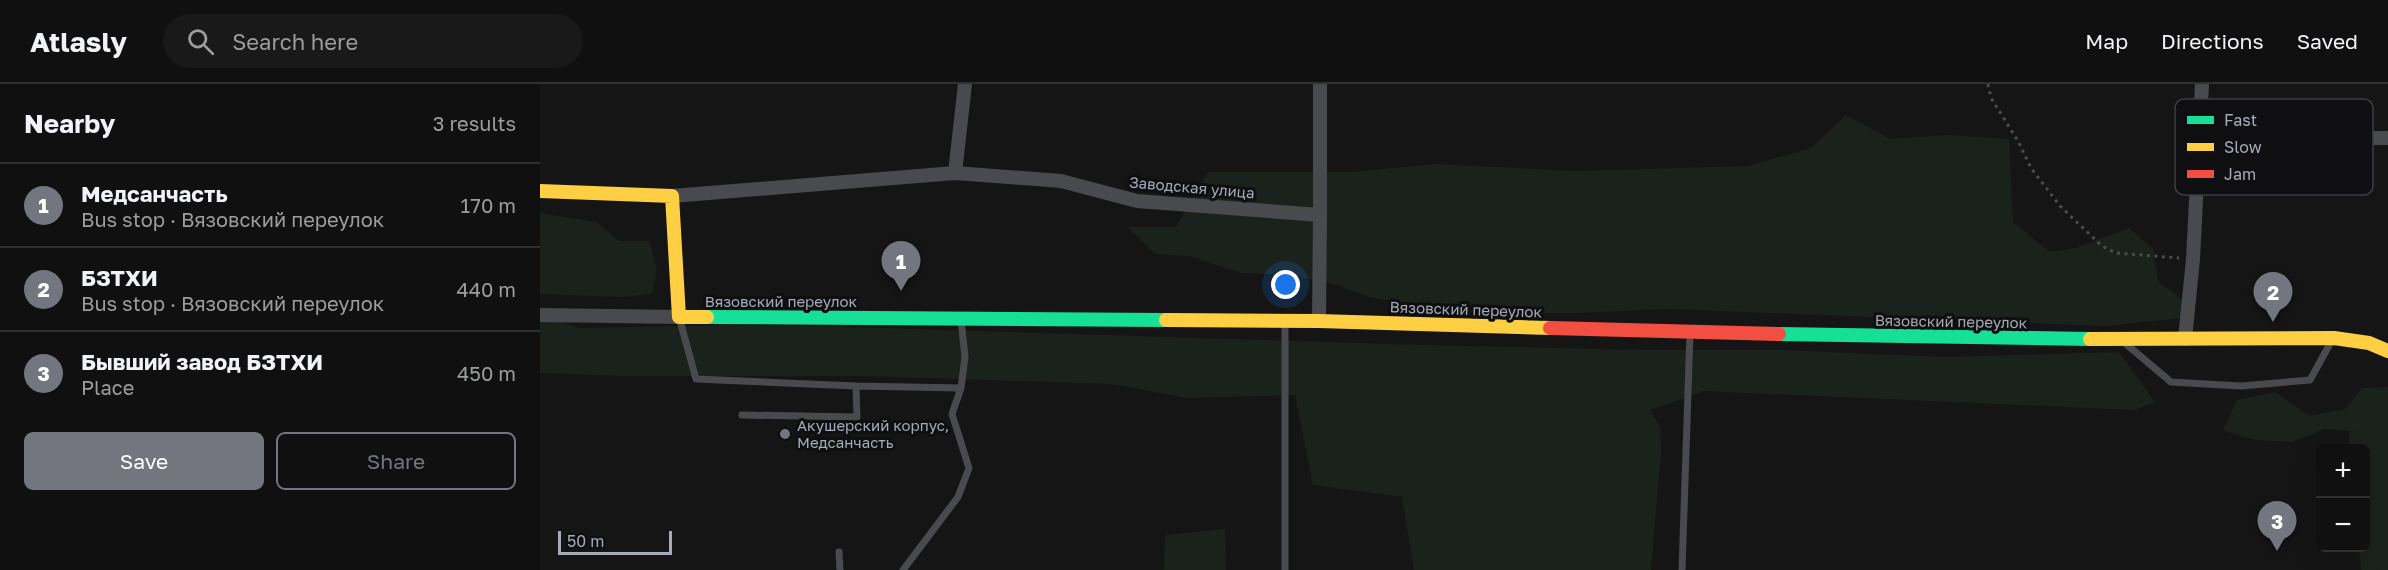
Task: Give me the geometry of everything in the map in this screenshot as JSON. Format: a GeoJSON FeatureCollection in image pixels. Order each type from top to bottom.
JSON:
{"type":"FeatureCollection","features":[{"type":"Feature","properties":{"kind":"street"},"geometry":{"type":"LineString","coordinates":[[955,173],[965,84]]}},
{"type":"Feature","properties":{"kind":"street"},"geometry":{"type":"LineString","coordinates":[[1319,321],[1320,84]]}},
{"type":"Feature","properties":{"kind":"street"},"geometry":{"type":"LineString","coordinates":[[2201,99],[2202,84]]}},
{"type":"Feature","properties":{"kind":"street"},"geometry":{"type":"LineString","coordinates":[[2373,138],[2388,138]]}},
{"type":"Feature","properties":{"kind":"street","name":"Заводская улица"},"geometry":{"type":"LineString","coordinates":[[672,196],[955,173],[1060,181],[1137,201],[1320,215]]}},
{"type":"Feature","properties":{"kind":"street"},"geometry":{"type":"LineString","coordinates":[[540,191],[672,196],[679,317]]}},
{"type":"Feature","properties":{"kind":"street"},"geometry":{"type":"LineString","coordinates":[[2185,339],[2193,259],[2196,195]]}},
{"type":"Feature","properties":{"kind":"street","name":"Вязовский переулок"},"geometry":{"type":"LineString","coordinates":[[540,315],[1319,321],[1690,333],[2122,340],[2334,338],[2369,344],[2388,351]]}},
{"type":"Feature","properties":{"kind":"lane"},"geometry":{"type":"LineString","coordinates":[[679,317],[696,379],[961,388]]}},
{"type":"Feature","properties":{"kind":"lane"},"geometry":{"type":"LineString","coordinates":[[903,570],[958,497],[969,468],[952,414],[961,388],[965,357],[961,317]]}},
{"type":"Feature","properties":{"kind":"lane"},"geometry":{"type":"LineString","coordinates":[[1285,321],[1285,570]]}},
{"type":"Feature","properties":{"kind":"lane"},"geometry":{"type":"LineString","coordinates":[[1682,570],[1690,333]]}},
{"type":"Feature","properties":{"kind":"lane"},"geometry":{"type":"LineString","coordinates":[[2122,340],[2171,382],[2241,386],[2310,380],[2334,338]]}},
{"type":"Feature","properties":{"kind":"lane"},"geometry":{"type":"LineString","coordinates":[[742,416],[857,417],[856,386]]}},
{"type":"Feature","properties":{"kind":"lane"},"geometry":{"type":"LineString","coordinates":[[839,552],[840,570]]}},
{"type":"Feature","properties":{"kind":"path"},"geometry":{"type":"LineString","coordinates":[[1988,84],[1991,98],[2018,141],[2031,168],[2060,206],[2102,246],[2116,254],[2193,259]]}},
{"type":"Feature","properties":{"kind":"shaded area"},"geometry":{"type":"Polygon","coordinates":[[[1846,115],[1890,139],[1947,135],[2009,139],[2013,222],[2050,252],[2076,248],[2129,228],[2153,249],[2158,281],[2188,304],[2182,318],[2105,326],[1668,309],[1576,313],[1461,313],[1369,297],[1337,285],[1292,275],[1242,273],[1189,256],[1155,254],[1128,227],[1176,227],[1208,172],[1353,172],[1435,164],[1576,171],[1748,166],[1811,148],[1846,115]]]}},
{"type":"Feature","properties":{"kind":"shaded area"},"geometry":{"type":"Polygon","coordinates":[[[540,213],[596,222],[619,241],[649,241],[657,269],[652,294],[623,297],[540,294],[540,213]]]}},
{"type":"Feature","properties":{"kind":"shaded area"},"geometry":{"type":"Polygon","coordinates":[[[540,320],[556,320],[579,328],[728,325],[884,328],[1388,344],[1641,350],[1783,350],[1944,357],[2119,352],[2155,402],[2135,410],[1703,391],[1650,410],[1660,427],[1661,451],[1651,570],[1414,570],[1402,497],[1313,485],[1295,395],[1187,398],[1112,384],[863,376],[622,376],[540,373],[540,320]]]}},
{"type":"Feature","properties":{"kind":"shaded area"},"geometry":{"type":"Polygon","coordinates":[[[2388,387],[2388,570],[2361,570],[2359,552],[2370,552],[2370,444],[2350,444],[2349,431],[2325,429],[2292,442],[2256,440],[2223,431],[2237,400],[2275,392],[2309,416],[2345,409],[2362,388],[2388,387]]]}},
{"type":"Feature","properties":{"kind":"shaded area"},"geometry":{"type":"Polygon","coordinates":[[[1225,529],[1226,570],[1164,570],[1165,535],[1225,529]]]}},
{"type":"Feature","properties":{"kind":"traffic: fast"},"geometry":{"type":"LineString","coordinates":[[707,317],[1166,320]]}},
{"type":"Feature","properties":{"kind":"traffic: fast"},"geometry":{"type":"LineString","coordinates":[[1779,334],[2090,339]]}},
{"type":"Feature","properties":{"kind":"traffic: slow"},"geometry":{"type":"LineString","coordinates":[[540,191],[672,196],[679,317],[707,317]]}},
{"type":"Feature","properties":{"kind":"traffic: slow"},"geometry":{"type":"LineString","coordinates":[[1166,320],[1319,321],[1550,328]]}},
{"type":"Feature","properties":{"kind":"traffic: slow"},"geometry":{"type":"LineString","coordinates":[[2090,339],[2334,338],[2369,343],[2388,351]]}},
{"type":"Feature","properties":{"kind":"traffic: jam"},"geometry":{"type":"LineString","coordinates":[[1550,328],[1779,334]]}},
{"type":"Feature","properties":{"kind":"place","name":"Медсанчасть"},"geometry":{"type":"Point","coordinates":[901,291]}},
{"type":"Feature","properties":{"kind":"place","name":"БЗТХИ"},"geometry":{"type":"Point","coordinates":[2273,322]}},
{"type":"Feature","properties":{"kind":"place","name":"Акушерский корпус, Медсанчасть"},"geometry":{"type":"Point","coordinates":[785,434]}},
{"type":"Feature","properties":{"kind":"place","name":"Бывший завод БЗТХИ"},"geometry":{"type":"Point","coordinates":[2277,551]}}]}
